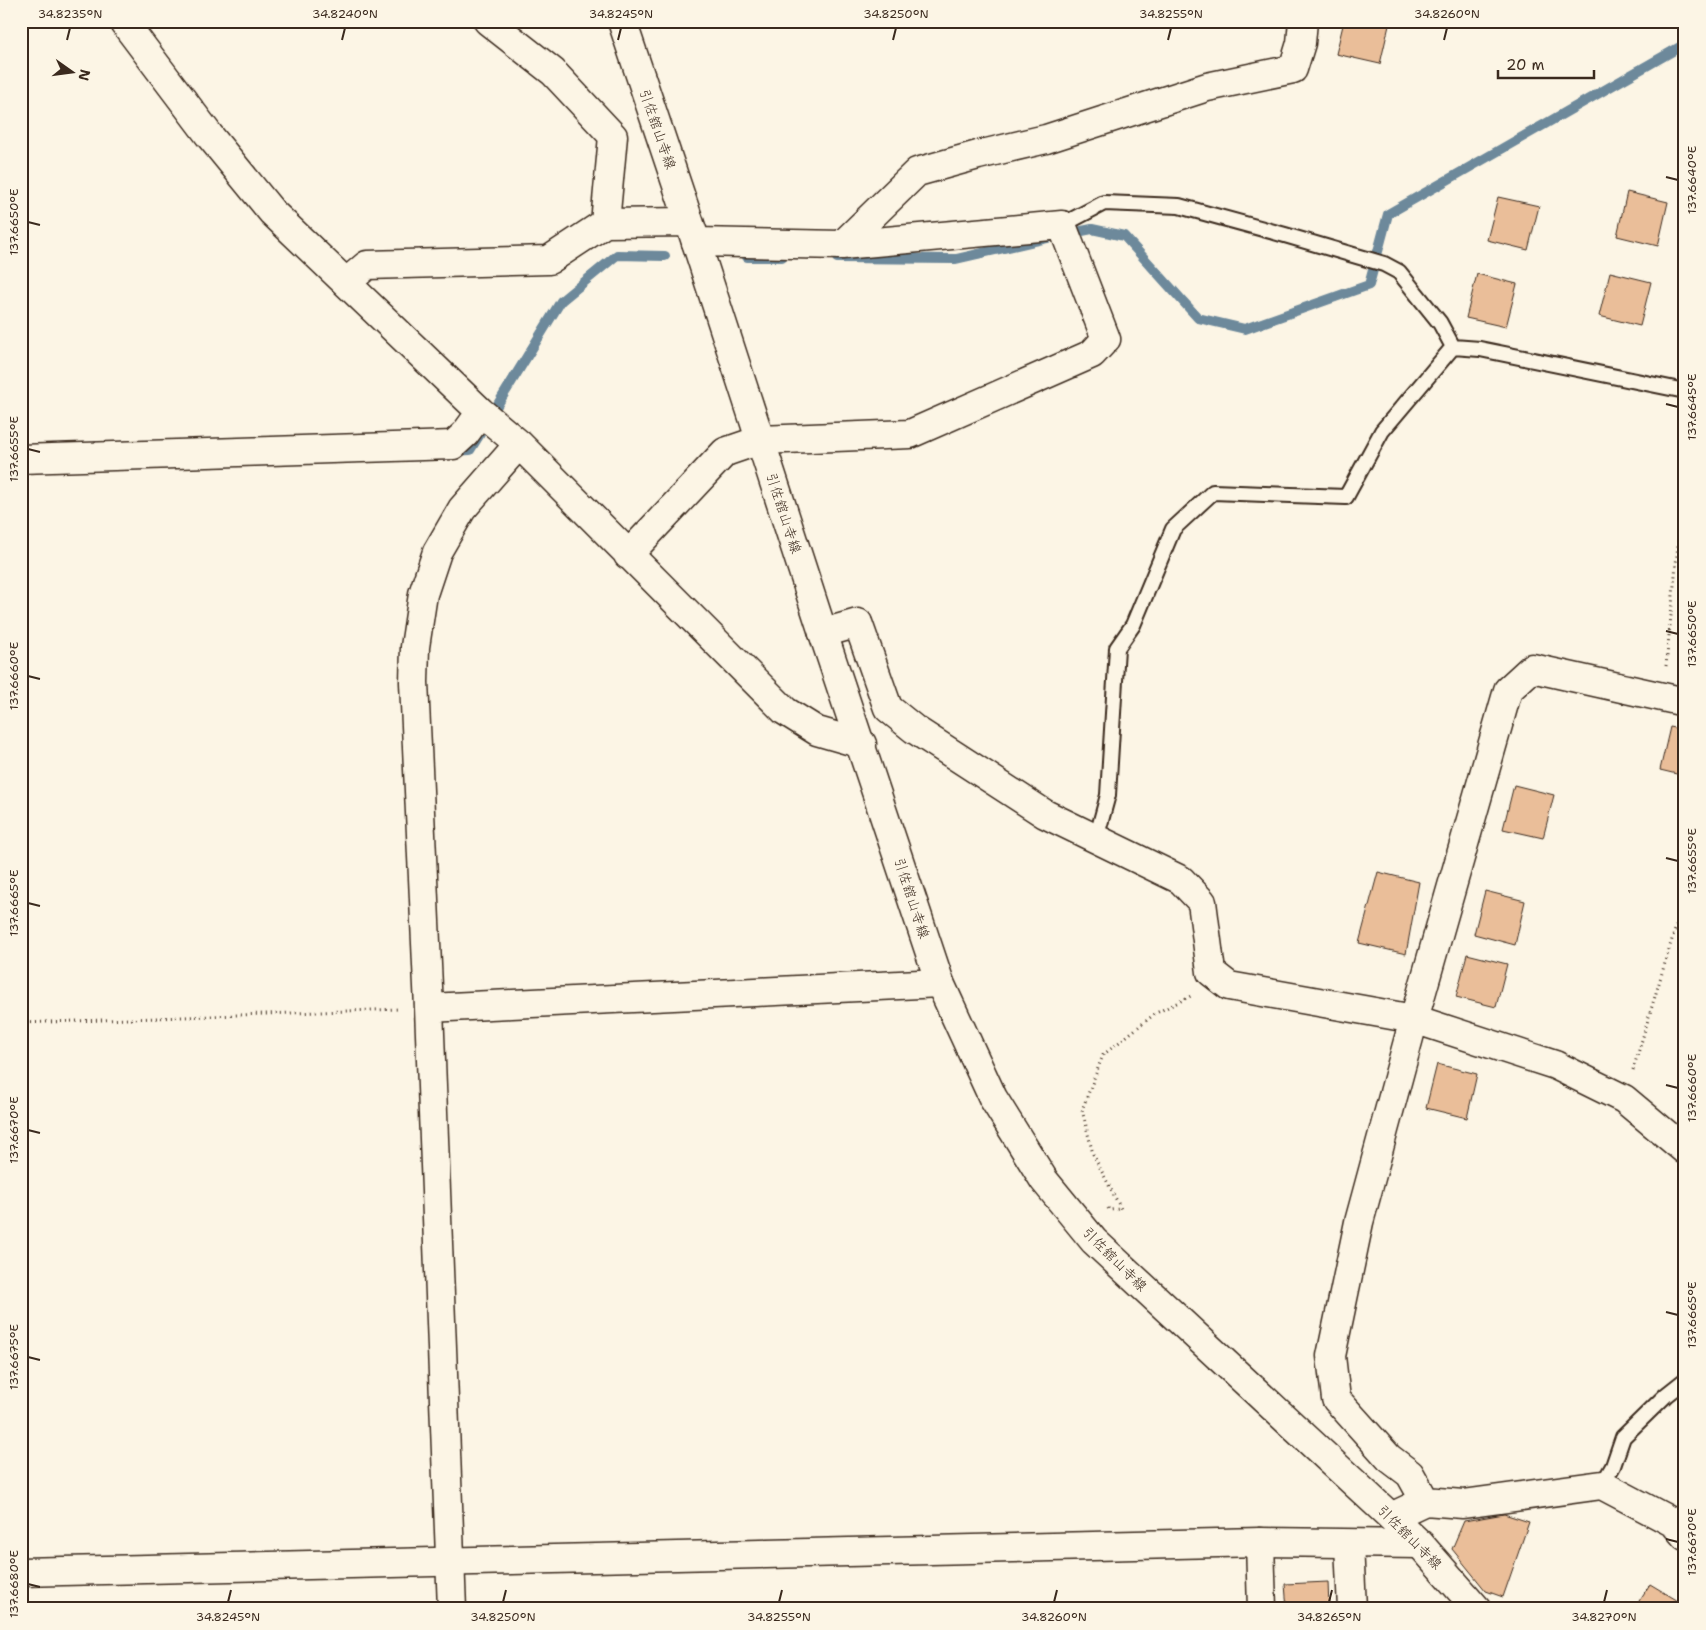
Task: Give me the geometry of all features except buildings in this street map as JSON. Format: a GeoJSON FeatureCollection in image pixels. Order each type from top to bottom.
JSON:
{"type":"FeatureCollection","features":[{"type":"Feature","properties":{"kind":"street"},"geometry":{"type":"LineString","coordinates":[[123,21],[209,135],[272,212],[481,412],[519,444],[785,711],[816,730],[862,744]]}},
{"type":"Feature","properties":{"kind":"street"},"geometry":{"type":"LineString","coordinates":[[488,21],[554,72],[613,136],[606,224]]}},
{"type":"Feature","properties":{"kind":"street","name":"引佐舘山寺線"},"geometry":{"type":"LineString","coordinates":[[622,21],[940,983],[993,1098],[1044,1180],[1094,1242],[1420,1544],[1477,1609]]}},
{"type":"Feature","properties":{"kind":"street"},"geometry":{"type":"LineString","coordinates":[[842,245],[917,172],[978,155],[1046,140],[1207,87],[1293,68],[1301,43],[1303,21]]}},
{"type":"Feature","properties":{"kind":"street"},"geometry":{"type":"LineString","coordinates":[[347,282],[367,265],[548,260],[606,224],[842,245],[1062,225],[1106,339],[1092,354],[910,434],[760,440],[725,452],[628,555]]}},
{"type":"Feature","properties":{"kind":"street"},"geometry":{"type":"LineString","coordinates":[[21,460],[453,445],[465,434],[481,412]]}},
{"type":"Feature","properties":{"kind":"street"},"geometry":{"type":"LineString","coordinates":[[452,1609],[429,1008],[414,692],[414,647],[423,594],[437,552],[462,509],[519,444]]}},
{"type":"Feature","properties":{"kind":"street"},"geometry":{"type":"LineString","coordinates":[[823,633],[858,623],[888,708],[914,730],[1045,814],[1181,880],[1202,902],[1211,972],[1229,986],[1414,1019],[1555,1065],[1624,1100],[1685,1150]]}},
{"type":"Feature","properties":{"kind":"street"},"geometry":{"type":"LineString","coordinates":[[1426,1501],[1410,1474],[1389,1458],[1336,1399],[1331,1356],[1359,1222],[1414,1019],[1508,690],[1532,668],[1674,699]]}},
{"type":"Feature","properties":{"kind":"street"},"geometry":{"type":"LineString","coordinates":[[429,1008],[940,983]]}},
{"type":"Feature","properties":{"kind":"street"},"geometry":{"type":"LineString","coordinates":[[1391,1517],[1426,1501],[1463,1504],[1602,1485],[1674,1523],[1685,1536]]}},
{"type":"Feature","properties":{"kind":"street"},"geometry":{"type":"LineString","coordinates":[[1260,1542],[1262,1609]]}},
{"type":"Feature","properties":{"kind":"street"},"geometry":{"type":"LineString","coordinates":[[21,1572],[1260,1542],[1420,1544]]}},
{"type":"Feature","properties":{"kind":"street"},"geometry":{"type":"LineString","coordinates":[[1349,1544],[1352,1609]]}},
{"type":"Feature","properties":{"kind":"lane"},"geometry":{"type":"LineString","coordinates":[[1062,225],[1104,203],[1178,206],[1384,264],[1399,272],[1440,323],[1453,347]]}},
{"type":"Feature","properties":{"kind":"lane"},"geometry":{"type":"LineString","coordinates":[[1453,347],[1480,349],[1683,391]]}},
{"type":"Feature","properties":{"kind":"lane"},"geometry":{"type":"LineString","coordinates":[[1096,839],[1108,795],[1118,648],[1134,625],[1173,529],[1212,492],[1346,497],[1382,431],[1453,347]]}},
{"type":"Feature","properties":{"kind":"lane"},"geometry":{"type":"LineString","coordinates":[[1602,1485],[1613,1466],[1622,1437],[1666,1395],[1685,1380]]}},
{"type":"Feature","properties":{"kind":"path"},"geometry":{"type":"LineString","coordinates":[[1674,699],[1683,494],[1683,391]]}},
{"type":"Feature","properties":{"kind":"path"},"geometry":{"type":"LineString","coordinates":[[1624,1100],[1685,896]]}},
{"type":"Feature","properties":{"kind":"path"},"geometry":{"type":"LineString","coordinates":[[1103,1202],[1109,1210],[1121,1209],[1093,1154],[1082,1110],[1103,1055],[1156,1013],[1223,981]]}},
{"type":"Feature","properties":{"kind":"path"},"geometry":{"type":"LineString","coordinates":[[21,1023],[429,1008]]}},
{"type":"Feature","properties":{"kind":"waterway"},"geometry":{"type":"LineString","coordinates":[[1067,234],[1092,229],[1124,236],[1198,318],[1245,329],[1369,285],[1388,214],[1685,44]]}},
{"type":"Feature","properties":{"kind":"waterway"},"geometry":{"type":"LineString","coordinates":[[837,258],[956,259],[1048,238]]}},
{"type":"Feature","properties":{"kind":"waterway"},"geometry":{"type":"LineString","coordinates":[[490,417],[561,301],[617,255],[665,256]]}},
{"type":"Feature","properties":{"kind":"waterway"},"geometry":{"type":"LineString","coordinates":[[747,257],[782,257]]}},
{"type":"Feature","properties":{"kind":"waterway"},"geometry":{"type":"LineString","coordinates":[[454,451],[470,450],[480,434]]}}]}
